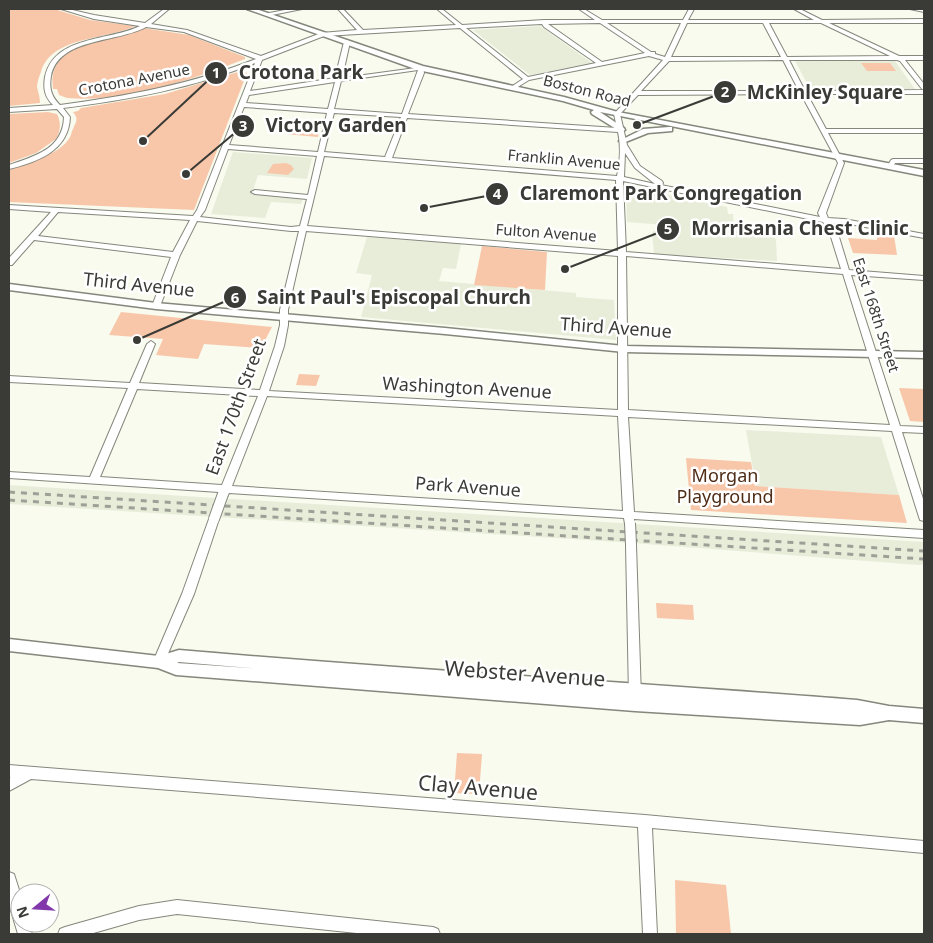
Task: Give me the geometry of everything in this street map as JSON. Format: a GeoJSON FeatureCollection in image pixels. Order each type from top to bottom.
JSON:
{"type":"FeatureCollection","features":[{"type":"Feature","properties":{"kind":"main road","name":"Boston Road"},"geometry":{"type":"LineString","coordinates":[[250,9],[421,68],[575,102],[616,114],[924,173]]}},
{"type":"Feature","properties":{"kind":"main road"},"geometry":{"type":"LineString","coordinates":[[575,102],[599,114],[621,130]]}},
{"type":"Feature","properties":{"kind":"main road"},"geometry":{"type":"LineString","coordinates":[[623,143],[652,130],[686,128]]}},
{"type":"Feature","properties":{"kind":"main road","name":"Third Avenue"},"geometry":{"type":"LineString","coordinates":[[9,287],[156,306],[445,331],[624,349],[924,355]]}},
{"type":"Feature","properties":{"kind":"main road","name":"Webster Avenue"},"geometry":{"type":"LineString","coordinates":[[9,645],[159,662],[176,668],[635,697],[860,718],[889,713],[924,716]]}},
{"type":"Feature","properties":{"kind":"street"},"geometry":{"type":"LineString","coordinates":[[63,9],[86,15],[192,32],[260,58],[201,210],[176,255],[156,306]]}},
{"type":"Feature","properties":{"kind":"street"},"geometry":{"type":"LineString","coordinates":[[9,167],[35,158],[62,141],[65,134],[67,116],[50,98],[48,87],[51,68],[59,55],[74,47],[129,33],[146,25],[167,9]]}},
{"type":"Feature","properties":{"kind":"street"},"geometry":{"type":"LineString","coordinates":[[267,14],[299,9]]}},
{"type":"Feature","properties":{"kind":"street"},"geometry":{"type":"LineString","coordinates":[[340,9],[362,32]]}},
{"type":"Feature","properties":{"kind":"street"},"geometry":{"type":"LineString","coordinates":[[439,9],[527,79]]}},
{"type":"Feature","properties":{"kind":"street"},"geometry":{"type":"LineString","coordinates":[[635,697],[631,545],[623,414],[624,349],[619,184],[623,143],[616,114],[667,58],[691,9]]}},
{"type":"Feature","properties":{"kind":"street"},"geometry":{"type":"LineString","coordinates":[[796,9],[902,60],[924,90]]}},
{"type":"Feature","properties":{"kind":"street"},"geometry":{"type":"LineString","coordinates":[[914,9],[924,10]]}},
{"type":"Feature","properties":{"kind":"street"},"geometry":{"type":"LineString","coordinates":[[583,10],[591,10]]}},
{"type":"Feature","properties":{"kind":"street"},"geometry":{"type":"LineString","coordinates":[[583,10],[650,54],[667,58]]}},
{"type":"Feature","properties":{"kind":"street"},"geometry":{"type":"LineString","coordinates":[[765,21],[787,58],[822,131],[841,163],[822,213],[825,220]]}},
{"type":"Feature","properties":{"kind":"street","name":"Crotona Avenue"},"geometry":{"type":"LineString","coordinates":[[9,110],[60,107],[156,91],[231,70],[323,34],[544,22],[924,21]]}},
{"type":"Feature","properties":{"kind":"street"},"geometry":{"type":"LineString","coordinates":[[544,22],[546,26],[602,64]]}},
{"type":"Feature","properties":{"kind":"street","name":"East 170th Street"},"geometry":{"type":"LineString","coordinates":[[159,662],[188,594],[214,519],[263,393],[284,331],[286,318],[284,310],[347,42]]}},
{"type":"Feature","properties":{"kind":"street"},"geometry":{"type":"LineString","coordinates":[[513,88],[527,79],[671,49]]}},
{"type":"Feature","properties":{"kind":"street"},"geometry":{"type":"LineString","coordinates":[[628,59],[924,58]]}},
{"type":"Feature","properties":{"kind":"street"},"geometry":{"type":"LineString","coordinates":[[231,70],[246,68],[254,72]]}},
{"type":"Feature","properties":{"kind":"street"},"geometry":{"type":"LineString","coordinates":[[246,93],[421,68],[421,73],[388,159]]}},
{"type":"Feature","properties":{"kind":"street"},"geometry":{"type":"LineString","coordinates":[[636,93],[924,90]]}},
{"type":"Feature","properties":{"kind":"street"},"geometry":{"type":"LineString","coordinates":[[242,105],[621,130]]}},
{"type":"Feature","properties":{"kind":"street"},"geometry":{"type":"LineString","coordinates":[[822,131],[924,131]]}},
{"type":"Feature","properties":{"kind":"street"},"geometry":{"type":"LineString","coordinates":[[623,143],[633,163],[642,172],[672,188]]}},
{"type":"Feature","properties":{"kind":"street","name":"Franklin Avenue"},"geometry":{"type":"LineString","coordinates":[[226,148],[388,159],[620,179],[825,220],[844,221],[924,236]]}},
{"type":"Feature","properties":{"kind":"street"},"geometry":{"type":"LineString","coordinates":[[890,166],[893,161],[924,161]]}},
{"type":"Feature","properties":{"kind":"street"},"geometry":{"type":"LineString","coordinates":[[255,192],[311,197]]}},
{"type":"Feature","properties":{"kind":"street","name":"Fulton Avenue"},"geometry":{"type":"LineString","coordinates":[[9,207],[195,218],[291,229],[303,228],[924,278]]}},
{"type":"Feature","properties":{"kind":"street"},"geometry":{"type":"LineString","coordinates":[[9,263],[57,209]]}},
{"type":"Feature","properties":{"kind":"street","name":"East 168th Street"},"geometry":{"type":"LineString","coordinates":[[825,220],[835,237],[847,272],[924,517]]}},
{"type":"Feature","properties":{"kind":"street"},"geometry":{"type":"LineString","coordinates":[[31,237],[176,255]]}},
{"type":"Feature","properties":{"kind":"street"},"geometry":{"type":"LineString","coordinates":[[94,480],[151,344]]}},
{"type":"Feature","properties":{"kind":"street","name":"Washington Avenue"},"geometry":{"type":"LineString","coordinates":[[9,379],[924,430]]}},
{"type":"Feature","properties":{"kind":"street","name":"Park Avenue"},"geometry":{"type":"LineString","coordinates":[[9,475],[629,519],[924,534]]}},
{"type":"Feature","properties":{"kind":"street","name":"Clay Avenue"},"geometry":{"type":"LineString","coordinates":[[9,771],[28,774],[213,786],[645,821],[924,848]]}},
{"type":"Feature","properties":{"kind":"street"},"geometry":{"type":"LineString","coordinates":[[9,785],[28,774]]}},
{"type":"Feature","properties":{"kind":"street"},"geometry":{"type":"LineString","coordinates":[[645,821],[650,934]]}},
{"type":"Feature","properties":{"kind":"street"},"geometry":{"type":"LineString","coordinates":[[71,933],[139,913],[177,907],[433,934]]}},
{"type":"Feature","properties":{"kind":"shaded area"},"geometry":{"type":"Polygon","coordinates":[[[540,26],[592,63],[530,75],[473,30],[540,26]]]}},
{"type":"Feature","properties":{"kind":"shaded area"},"geometry":{"type":"Polygon","coordinates":[[[795,61],[895,61],[915,89],[810,89],[795,61]]]}},
{"type":"Feature","properties":{"kind":"shaded area"},"geometry":{"type":"Polygon","coordinates":[[[233,152],[312,158],[307,179],[258,175],[252,193],[303,198],[301,204],[271,202],[265,218],[211,214],[233,152]]]}},
{"type":"Feature","properties":{"kind":"shaded area"},"geometry":{"type":"Polygon","coordinates":[[[626,186],[727,207],[728,214],[733,214],[734,227],[768,229],[776,240],[777,261],[654,254],[652,233],[654,231],[665,231],[665,225],[627,222],[626,186]]]}},
{"type":"Feature","properties":{"kind":"shaded area"},"geometry":{"type":"Polygon","coordinates":[[[367,237],[461,244],[456,269],[443,268],[439,281],[576,293],[576,297],[614,300],[616,340],[361,317],[372,275],[356,273],[367,237]]]}},
{"type":"Feature","properties":{"kind":"shaded area"},"geometry":{"type":"Polygon","coordinates":[[[746,430],[881,437],[899,495],[756,486],[746,430]]]}},
{"type":"Feature","properties":{"kind":"shaded area"},"geometry":{"type":"Polygon","coordinates":[[[9,485],[924,542],[924,564],[619,542],[9,504],[9,485]]]}},
{"type":"Feature","properties":{"kind":"green space"},"geometry":{"type":"Polygon","coordinates":[[[9,9],[54,9],[90,20],[135,26],[123,31],[68,45],[56,52],[47,60],[38,80],[37,87],[40,103],[9,106],[9,9]]]}},
{"type":"Feature","properties":{"kind":"green space"},"geometry":{"type":"Polygon","coordinates":[[[144,28],[189,35],[245,57],[245,59],[180,82],[111,97],[67,98],[59,95],[57,89],[53,89],[54,72],[60,60],[71,51],[84,45],[144,28]]]}},
{"type":"Feature","properties":{"kind":"green space"},"geometry":{"type":"Polygon","coordinates":[[[861,63],[890,63],[896,71],[867,71],[861,63]]]}},
{"type":"Feature","properties":{"kind":"green space"},"geometry":{"type":"Polygon","coordinates":[[[241,71],[247,73],[194,210],[9,202],[9,169],[41,158],[63,145],[70,138],[76,122],[73,112],[81,108],[165,94],[241,71]]]}},
{"type":"Feature","properties":{"kind":"green space"},"geometry":{"type":"Polygon","coordinates":[[[48,112],[57,114],[59,120],[60,130],[56,139],[36,153],[9,163],[9,114],[48,112]]]}},
{"type":"Feature","properties":{"kind":"green space"},"geometry":{"type":"Polygon","coordinates":[[[296,126],[320,127],[318,137],[285,134],[287,129],[294,129],[296,126]]]}},
{"type":"Feature","properties":{"kind":"green space"},"geometry":{"type":"Polygon","coordinates":[[[286,163],[294,169],[288,175],[267,173],[273,164],[286,163]]]}},
{"type":"Feature","properties":{"kind":"green space"},"geometry":{"type":"Polygon","coordinates":[[[876,232],[894,235],[897,255],[853,253],[848,238],[877,240],[876,232]]]}},
{"type":"Feature","properties":{"kind":"green space"},"geometry":{"type":"Polygon","coordinates":[[[482,246],[547,252],[545,290],[474,285],[482,246]]]}},
{"type":"Feature","properties":{"kind":"green space"},"geometry":{"type":"Polygon","coordinates":[[[121,312],[272,327],[261,348],[204,344],[198,359],[156,355],[163,339],[109,335],[121,312]]]}},
{"type":"Feature","properties":{"kind":"green space"},"geometry":{"type":"Polygon","coordinates":[[[299,374],[320,375],[316,386],[296,385],[299,374]]]}},
{"type":"Feature","properties":{"kind":"green space"},"geometry":{"type":"Polygon","coordinates":[[[899,388],[924,389],[924,422],[910,421],[899,388]]]}},
{"type":"Feature","properties":{"kind":"green space","name":"Morgan Playground"},"geometry":{"type":"Polygon","coordinates":[[[686,458],[751,462],[755,486],[899,495],[907,523],[691,510],[686,458]]]}},
{"type":"Feature","properties":{"kind":"green space"},"geometry":{"type":"Polygon","coordinates":[[[656,603],[693,605],[694,620],[657,618],[656,603]]]}},
{"type":"Feature","properties":{"kind":"green space"},"geometry":{"type":"Polygon","coordinates":[[[457,753],[482,754],[479,794],[454,793],[457,753]]]}},
{"type":"Feature","properties":{"kind":"green space"},"geometry":{"type":"Polygon","coordinates":[[[675,880],[726,885],[731,934],[676,934],[675,880]]]}},
{"type":"Feature","properties":{"kind":"railway"},"geometry":{"type":"LineString","coordinates":[[9,492],[924,551]]}},
{"type":"Feature","properties":{"kind":"railway"},"geometry":{"type":"LineString","coordinates":[[9,500],[924,559]]}},
{"type":"Feature","properties":{"kind":"place","name":"McKinley Square"},"geometry":{"type":"Point","coordinates":[637,125]}},
{"type":"Feature","properties":{"kind":"place","name":"Crotona Park"},"geometry":{"type":"Point","coordinates":[143,141]}},
{"type":"Feature","properties":{"kind":"place","name":"Victory Garden"},"geometry":{"type":"Point","coordinates":[186,174]}},
{"type":"Feature","properties":{"kind":"place","name":"Claremont Park Congregation"},"geometry":{"type":"Point","coordinates":[424,208]}},
{"type":"Feature","properties":{"kind":"place","name":"Morrisania Chest Clinic"},"geometry":{"type":"Point","coordinates":[565,269]}},
{"type":"Feature","properties":{"kind":"place","name":"Saint Paul's Episcopal Church"},"geometry":{"type":"Point","coordinates":[137,340]}}]}
